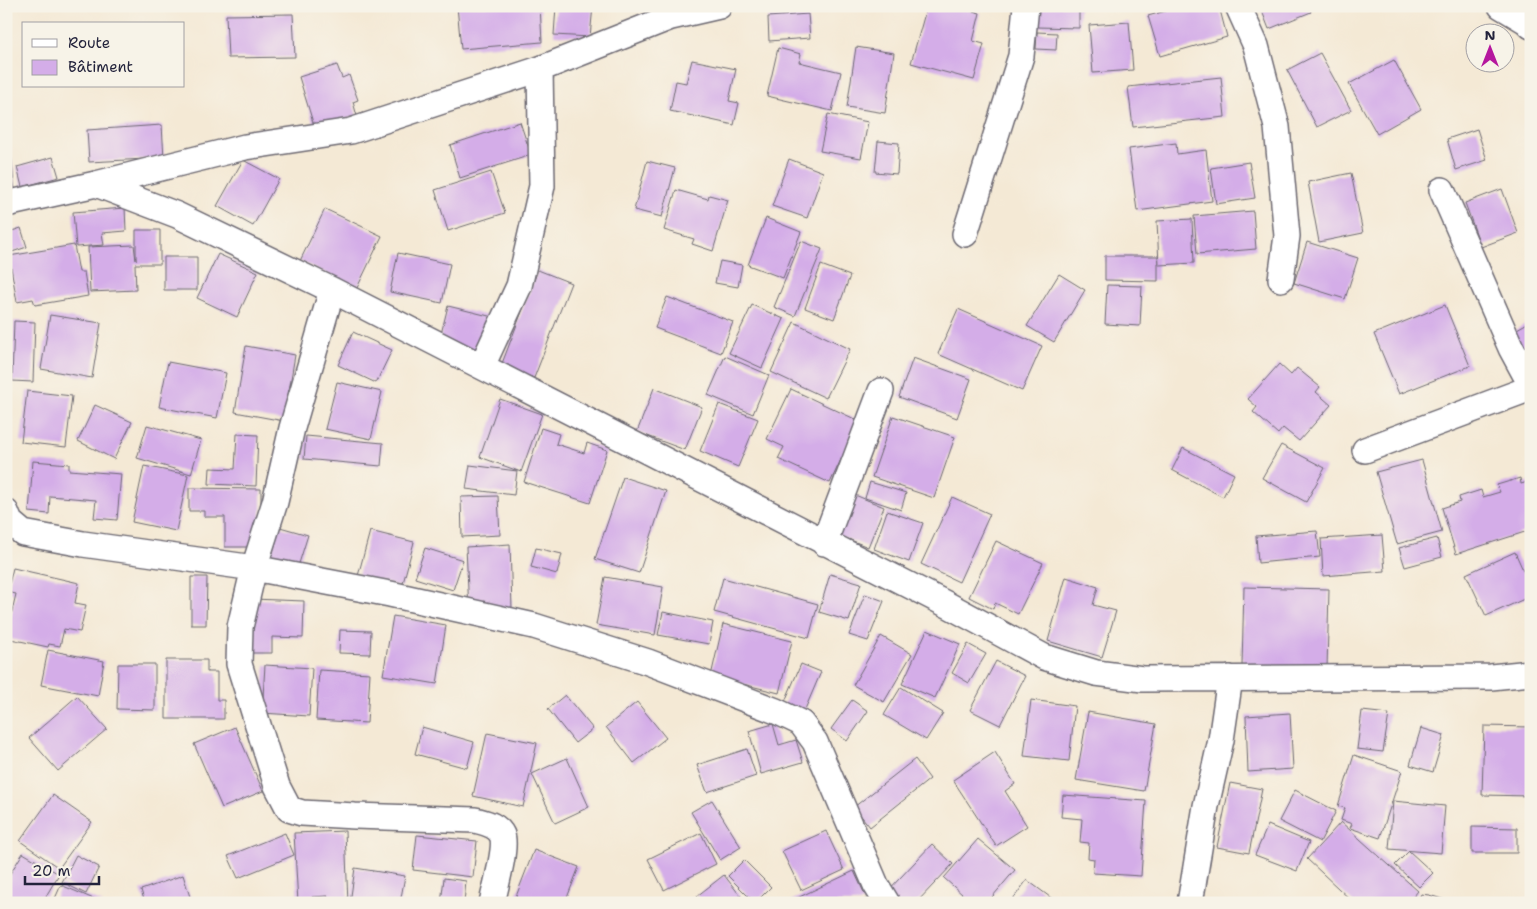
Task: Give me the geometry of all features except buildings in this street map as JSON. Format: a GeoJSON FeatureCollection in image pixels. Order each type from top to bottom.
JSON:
{"type":"FeatureCollection","features":[{"type":"Feature","properties":{"kind":"street"},"geometry":{"type":"LineString","coordinates":[[6,204],[96,184],[244,147],[351,131],[540,69],[671,17],[719,6]]}},
{"type":"Feature","properties":{"kind":"street"},"geometry":{"type":"LineString","coordinates":[[964,234],[1021,56],[1026,6]]}},
{"type":"Feature","properties":{"kind":"street"},"geometry":{"type":"LineString","coordinates":[[1238,6],[1256,46],[1277,127],[1287,236],[1281,279]]}},
{"type":"Feature","properties":{"kind":"street"},"geometry":{"type":"LineString","coordinates":[[1501,6],[1531,26]]}},
{"type":"Feature","properties":{"kind":"street"},"geometry":{"type":"LineString","coordinates":[[482,366],[519,286],[542,186],[540,69]]}},
{"type":"Feature","properties":{"kind":"street"},"geometry":{"type":"LineString","coordinates":[[96,184],[177,215],[332,290],[948,605],[1044,657],[1096,673],[1143,679],[1491,677],[1531,673]]}},
{"type":"Feature","properties":{"kind":"street"},"geometry":{"type":"LineString","coordinates":[[1365,450],[1531,386],[1512,348],[1442,190]]}},
{"type":"Feature","properties":{"kind":"street"},"geometry":{"type":"LineString","coordinates":[[332,290],[254,568],[240,627],[239,664],[277,786],[289,809],[302,812],[355,816],[476,820],[493,825],[503,836],[503,852],[492,903]]}},
{"type":"Feature","properties":{"kind":"street"},"geometry":{"type":"LineString","coordinates":[[824,543],[882,391]]}},
{"type":"Feature","properties":{"kind":"street"},"geometry":{"type":"LineString","coordinates":[[6,512],[10,522],[23,533],[84,544],[254,568],[390,594],[534,626],[648,662],[776,711],[800,723],[815,742],[876,884],[887,903]]}},
{"type":"Feature","properties":{"kind":"street"},"geometry":{"type":"LineString","coordinates":[[1190,903],[1230,678]]}}]}
